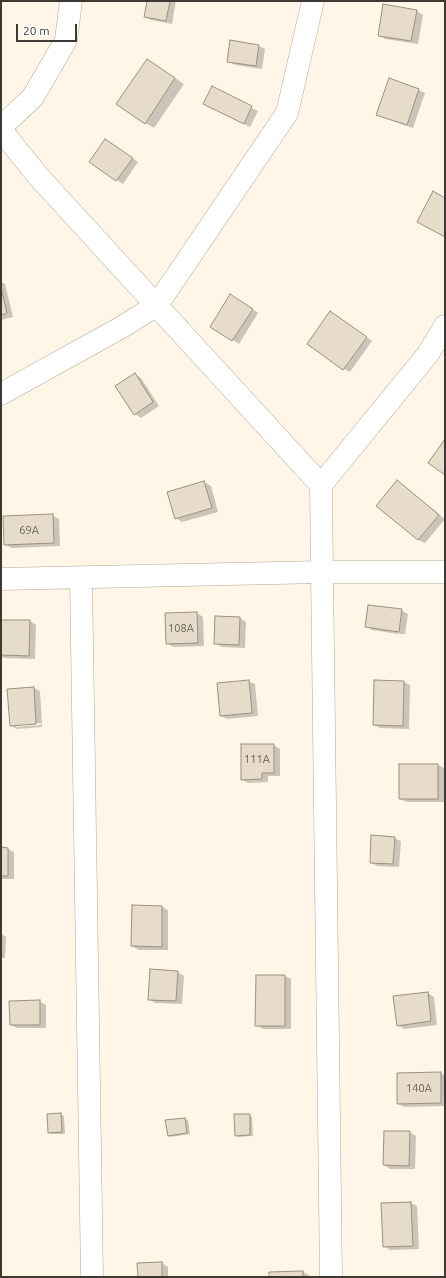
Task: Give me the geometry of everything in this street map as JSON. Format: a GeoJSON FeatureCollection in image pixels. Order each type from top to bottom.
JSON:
{"type":"FeatureCollection","features":[{"type":"Feature","properties":{"kind":"lane"},"geometry":{"type":"LineString","coordinates":[[71,1],[66,40],[33,97],[1,128],[38,176],[321,485]]}},
{"type":"Feature","properties":{"kind":"lane"},"geometry":{"type":"LineString","coordinates":[[1,394],[157,305],[287,114],[313,1]]}},
{"type":"Feature","properties":{"kind":"lane"},"geometry":{"type":"LineString","coordinates":[[331,1277],[321,485],[428,354],[445,326]]}},
{"type":"Feature","properties":{"kind":"lane"},"geometry":{"type":"LineString","coordinates":[[1,579],[322,572],[445,572]]}},
{"type":"Feature","properties":{"kind":"lane"},"geometry":{"type":"LineString","coordinates":[[81,578],[92,1277]]}},
{"type":"Feature","properties":{"kind":"building"},"geometry":{"type":"Polygon","coordinates":[[[147,1],[170,1],[166,21],[144,17],[147,1]]]}},
{"type":"Feature","properties":{"kind":"building"},"geometry":{"type":"Polygon","coordinates":[[[383,4],[417,10],[411,41],[378,36],[383,4]]]}},
{"type":"Feature","properties":{"kind":"building"},"geometry":{"type":"Polygon","coordinates":[[[230,40],[259,45],[256,66],[227,62],[230,40]]]}},
{"type":"Feature","properties":{"kind":"building"},"geometry":{"type":"Polygon","coordinates":[[[147,59],[175,78],[145,124],[116,104],[147,59]]]}},
{"type":"Feature","properties":{"kind":"building"},"geometry":{"type":"Polygon","coordinates":[[[389,78],[419,89],[407,125],[376,115],[389,78]]]}},
{"type":"Feature","properties":{"kind":"building"},"geometry":{"type":"Polygon","coordinates":[[[212,86],[252,106],[244,124],[203,104],[212,86]]]}},
{"type":"Feature","properties":{"kind":"building"},"geometry":{"type":"Polygon","coordinates":[[[105,139],[133,158],[116,181],[89,162],[105,139]]]}},
{"type":"Feature","properties":{"kind":"building"},"geometry":{"type":"Polygon","coordinates":[[[433,191],[445,198],[445,237],[417,222],[433,191]]]}},
{"type":"Feature","properties":{"kind":"building"},"geometry":{"type":"Polygon","coordinates":[[[1,288],[7,313],[1,315],[1,288]]]}},
{"type":"Feature","properties":{"kind":"building"},"geometry":{"type":"Polygon","coordinates":[[[230,294],[253,309],[232,341],[210,327],[230,294]]]}},
{"type":"Feature","properties":{"kind":"building"},"geometry":{"type":"Polygon","coordinates":[[[330,311],[367,337],[343,370],[307,344],[330,311]]]}},
{"type":"Feature","properties":{"kind":"building"},"geometry":{"type":"Polygon","coordinates":[[[135,373],[153,402],[134,415],[115,386],[135,373]]]}},
{"type":"Feature","properties":{"kind":"building"},"geometry":{"type":"Polygon","coordinates":[[[445,439],[445,475],[428,463],[445,439]]]}},
{"type":"Feature","properties":{"kind":"building"},"geometry":{"type":"Polygon","coordinates":[[[397,480],[439,515],[418,540],[376,506],[397,480]]]}},
{"type":"Feature","properties":{"kind":"building"},"geometry":{"type":"Polygon","coordinates":[[[204,481],[212,508],[175,519],[167,492],[204,481]]]}},
{"type":"Feature","properties":{"kind":"building"},"geometry":{"type":"Polygon","coordinates":[[[53,514],[54,543],[4,545],[3,516],[53,514]]]}},
{"type":"Feature","properties":{"kind":"building"},"geometry":{"type":"Polygon","coordinates":[[[368,605],[402,609],[399,632],[365,627],[368,605]]]}},
{"type":"Feature","properties":{"kind":"building"},"geometry":{"type":"Polygon","coordinates":[[[197,612],[198,643],[166,644],[165,613],[197,612]]]}},
{"type":"Feature","properties":{"kind":"building"},"geometry":{"type":"Polygon","coordinates":[[[215,616],[240,617],[239,645],[214,644],[215,616]]]}},
{"type":"Feature","properties":{"kind":"building"},"geometry":{"type":"Polygon","coordinates":[[[1,620],[30,620],[29,656],[1,655],[1,620]]]}},
{"type":"Feature","properties":{"kind":"building"},"geometry":{"type":"Polygon","coordinates":[[[249,680],[252,713],[220,716],[217,683],[249,680]]]}},
{"type":"Feature","properties":{"kind":"building"},"geometry":{"type":"Polygon","coordinates":[[[374,680],[404,681],[403,726],[373,725],[374,680]]]}},
{"type":"Feature","properties":{"kind":"building"},"geometry":{"type":"Polygon","coordinates":[[[34,687],[36,724],[10,726],[7,689],[34,687]]]}},
{"type":"Feature","properties":{"kind":"building"},"geometry":{"type":"Polygon","coordinates":[[[241,744],[274,744],[274,773],[262,773],[262,779],[241,780],[241,744]]]}},
{"type":"Feature","properties":{"kind":"building"},"geometry":{"type":"Polygon","coordinates":[[[399,764],[438,764],[438,799],[399,799],[399,764]]]}},
{"type":"Feature","properties":{"kind":"building"},"geometry":{"type":"Polygon","coordinates":[[[371,835],[395,837],[393,864],[370,863],[371,835]]]}},
{"type":"Feature","properties":{"kind":"building"},"geometry":{"type":"Polygon","coordinates":[[[1,847],[8,848],[8,876],[1,876],[1,847]]]}},
{"type":"Feature","properties":{"kind":"building"},"geometry":{"type":"Polygon","coordinates":[[[132,905],[162,906],[162,947],[131,946],[132,905]]]}},
{"type":"Feature","properties":{"kind":"building"},"geometry":{"type":"Polygon","coordinates":[[[150,969],[178,971],[176,1001],[148,1000],[150,969]]]}},
{"type":"Feature","properties":{"kind":"building"},"geometry":{"type":"Polygon","coordinates":[[[256,975],[285,975],[285,1026],[255,1026],[256,975]]]}},
{"type":"Feature","properties":{"kind":"building"},"geometry":{"type":"Polygon","coordinates":[[[428,992],[431,1021],[397,1026],[393,996],[428,992]]]}},
{"type":"Feature","properties":{"kind":"building"},"geometry":{"type":"Polygon","coordinates":[[[40,1000],[40,1025],[10,1025],[9,1001],[40,1000]]]}},
{"type":"Feature","properties":{"kind":"building"},"geometry":{"type":"Polygon","coordinates":[[[441,1072],[441,1103],[397,1104],[397,1073],[441,1072]]]}},
{"type":"Feature","properties":{"kind":"building"},"geometry":{"type":"Polygon","coordinates":[[[61,1113],[62,1132],[48,1133],[47,1114],[61,1113]]]}},
{"type":"Feature","properties":{"kind":"building"},"geometry":{"type":"Polygon","coordinates":[[[234,1114],[250,1114],[250,1135],[235,1136],[234,1114]]]}},
{"type":"Feature","properties":{"kind":"building"},"geometry":{"type":"Polygon","coordinates":[[[185,1118],[187,1133],[168,1136],[165,1120],[185,1118]]]}},
{"type":"Feature","properties":{"kind":"building"},"geometry":{"type":"Polygon","coordinates":[[[384,1131],[410,1131],[409,1166],[383,1165],[384,1131]]]}},
{"type":"Feature","properties":{"kind":"building"},"geometry":{"type":"Polygon","coordinates":[[[411,1202],[413,1246],[383,1247],[381,1203],[411,1202]]]}},
{"type":"Feature","properties":{"kind":"building"},"geometry":{"type":"Polygon","coordinates":[[[162,1262],[162,1277],[138,1277],[137,1263],[162,1262]]]}},
{"type":"Feature","properties":{"kind":"building"},"geometry":{"type":"Polygon","coordinates":[[[303,1271],[303,1277],[269,1277],[269,1272],[303,1271]]]}}]}
